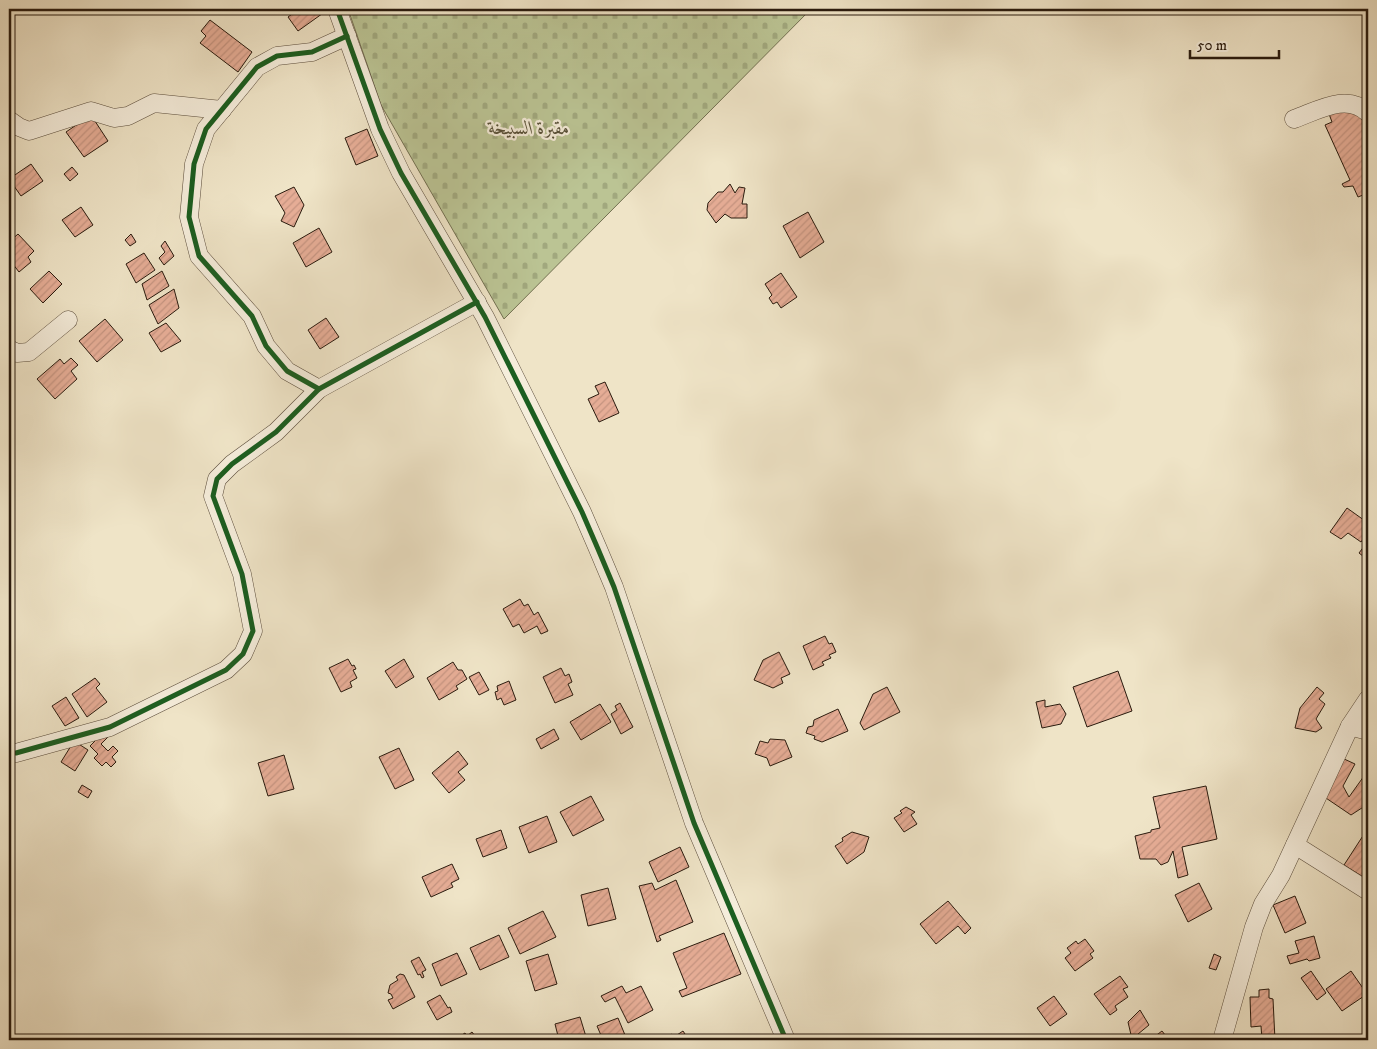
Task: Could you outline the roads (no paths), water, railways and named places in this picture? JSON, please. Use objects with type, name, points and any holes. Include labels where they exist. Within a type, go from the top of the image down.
[{"type":"street","points":[[337,9],[380,129],[401,173],[426,219],[477,302],[582,512],[614,587],[694,823],[786,1040]]},
{"type":"street","points":[[320,389],[288,371],[266,346],[252,316],[199,256],[189,217],[194,164],[206,129],[257,67],[277,56],[312,52],[347,36]]},
{"type":"street","points":[[1294,120],[1340,103],[1358,105],[1368,113]]},
{"type":"street","points":[[9,120],[19,128],[29,131],[91,111],[114,118],[128,116],[154,104],[222,110]]},
{"type":"street","points":[[16,753],[110,727],[226,670],[243,654],[253,631],[242,574],[213,496],[217,479],[232,464],[276,432],[320,389],[477,302]]},
{"type":"street","points":[[9,349],[17,353],[29,352],[68,320]]},
{"type":"street","points":[[1222,1040],[1254,926],[1263,904],[1281,875],[1350,726],[1368,699]]},
{"type":"street","points":[[1350,726],[1368,731]]},
{"type":"street","points":[[1295,845],[1368,891]]},
{"type":"park label","name":"مقبرة السبيخة","points":[[529,127]]}]
